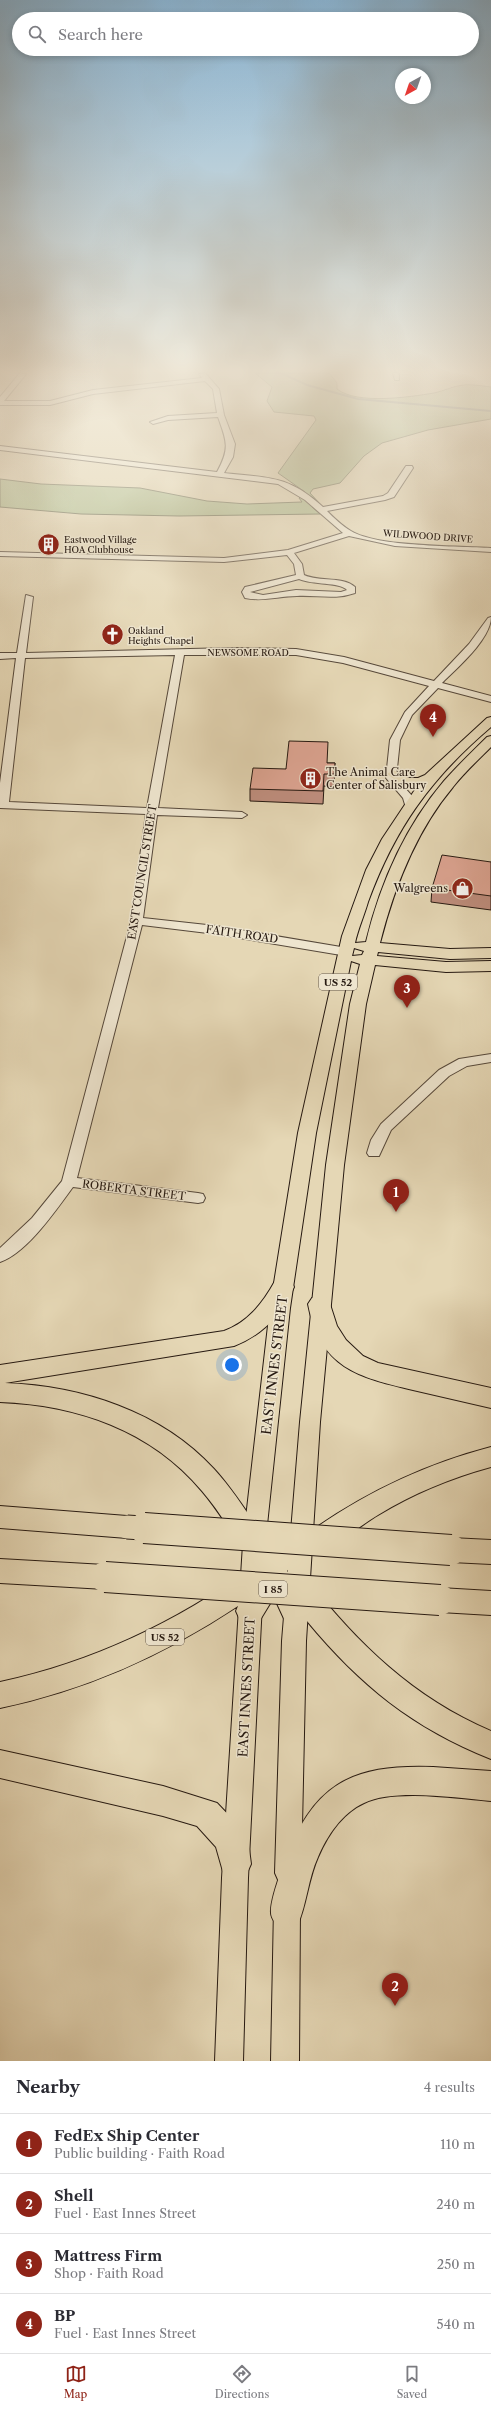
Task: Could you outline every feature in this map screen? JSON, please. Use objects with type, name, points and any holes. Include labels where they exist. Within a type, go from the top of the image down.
[{"type":"highway","name":"US 52","points":[[0,1374],[226,1340],[241,1334],[256,1323],[278,1299],[283,1286]]},
{"type":"highway","points":[[320,1304],[322,1320],[332,1339],[347,1355],[360,1365],[376,1372],[491,1398]]},
{"type":"highway","points":[[0,1392],[36,1394],[80,1403],[121,1418],[148,1432],[177,1451],[203,1475],[262,1537],[284,1572],[350,1651],[384,1684],[428,1715],[491,1745]]},
{"type":"highway","points":[[250,1611],[259,1594],[358,1513],[399,1489],[439,1471],[491,1457]]},
{"type":"highway","points":[[0,1517],[491,1552]]},
{"type":"highway","name":"I 85","points":[[0,1571],[491,1603]]},
{"type":"highway","name":"US 52","points":[[0,1695],[61,1681],[114,1662],[284,1572]]},
{"type":"highway","points":[[0,1764],[197,1810],[214,1820],[227,1836],[233,1848],[235,1864]]},
{"type":"highway","points":[[287,1913],[296,1874],[313,1832],[329,1811],[354,1792],[372,1785],[391,1783],[491,1786]]},
{"type":"main road","name":"EAST INNES STREET","points":[[255,1531],[283,1286],[307,1133],[335,995],[347,952],[351,928],[368,881],[389,838],[410,806],[435,773],[458,749],[491,721]]},
{"type":"main road","name":"US 52","points":[[284,1572],[320,1304],[344,1091],[369,954],[386,895],[416,830],[448,784],[491,740]]},
{"type":"main road","points":[[392,774],[401,779],[414,782],[427,779],[435,773]]},
{"type":"main road","name":"FAITH ROAD","points":[[347,952],[356,959],[369,954],[491,953]]},
{"type":"main road","name":"FAITH ROAD","points":[[369,954],[446,968],[491,966]]},
{"type":"main road","points":[[284,1572],[287,1913],[285,2061]]},
{"type":"main road","name":"EAST INNES STREET","points":[[228,2061],[235,1864],[250,1611]]},
{"type":"street","name":"WILDWOOD DRIVE","points":[[179,469],[280,482],[296,489],[349,534],[382,543],[491,550]]},
{"type":"street","points":[[220,474],[223,469]]},
{"type":"street","points":[[321,510],[385,498],[391,495],[408,469]]},
{"type":"street","points":[[0,554],[224,560],[289,552],[349,534]]},
{"type":"street","points":[[289,552],[298,564],[300,576]]},
{"type":"street","points":[[300,576],[318,583],[347,585],[352,591],[342,595],[296,593],[263,598],[248,596],[246,592],[248,589],[300,576]]},
{"type":"street","points":[[29,597],[20,655],[2,805],[242,815]]},
{"type":"street","points":[[410,806],[408,797],[392,781],[393,751],[398,732],[408,714],[434,684],[472,646],[491,620]]},
{"type":"street","name":"NEWSOME ROAD","points":[[0,656],[263,651],[310,653],[491,699]]},
{"type":"street","name":"EAST COUNCIL STREET","points":[[69,1182],[137,921],[151,812],[180,652]]},
{"type":"street","name":"FAITH ROAD","points":[[137,921],[216,930],[347,952]]},
{"type":"street","points":[[374,1153],[378,1140],[386,1127],[447,1070],[470,1061],[491,1058]]},
{"type":"street","points":[[0,1256],[13,1247],[45,1214],[69,1182]]},
{"type":"street","name":"ROBERTA STREET","points":[[69,1182],[198,1198]]},
{"type":"green space","points":[[281,469],[352,469],[340,483],[313,489],[310,493],[321,505],[312,507],[320,514],[179,516],[81,514],[0,507],[0,479],[41,484],[140,488],[207,501],[247,504],[302,502],[299,498],[305,492],[278,473]]},
{"type":"building","points":[[289,741],[328,742],[327,763],[335,763],[334,774],[324,774],[323,791],[250,789],[253,768],[286,769]]},
{"type":"building","points":[[442,855],[491,862],[491,896],[432,888]]},
{"type":"place","name":"Eastwood Village HOA Clubhouse","points":[[49,544]]},
{"type":"place","name":"Oakland Heights Chapel","points":[[113,635]]},
{"type":"place","name":"BP","points":[[433,737]]},
{"type":"place","name":"The Animal Care Center of Salisbury","points":[[310,778]]},
{"type":"place","name":"Walgreens","points":[[463,888]]},
{"type":"place","name":"Mattress Firm","points":[[407,1008]]},
{"type":"place","name":"FedEx Ship Center","points":[[396,1212]]},
{"type":"place","name":"Shell","points":[[395,2006]]}]
